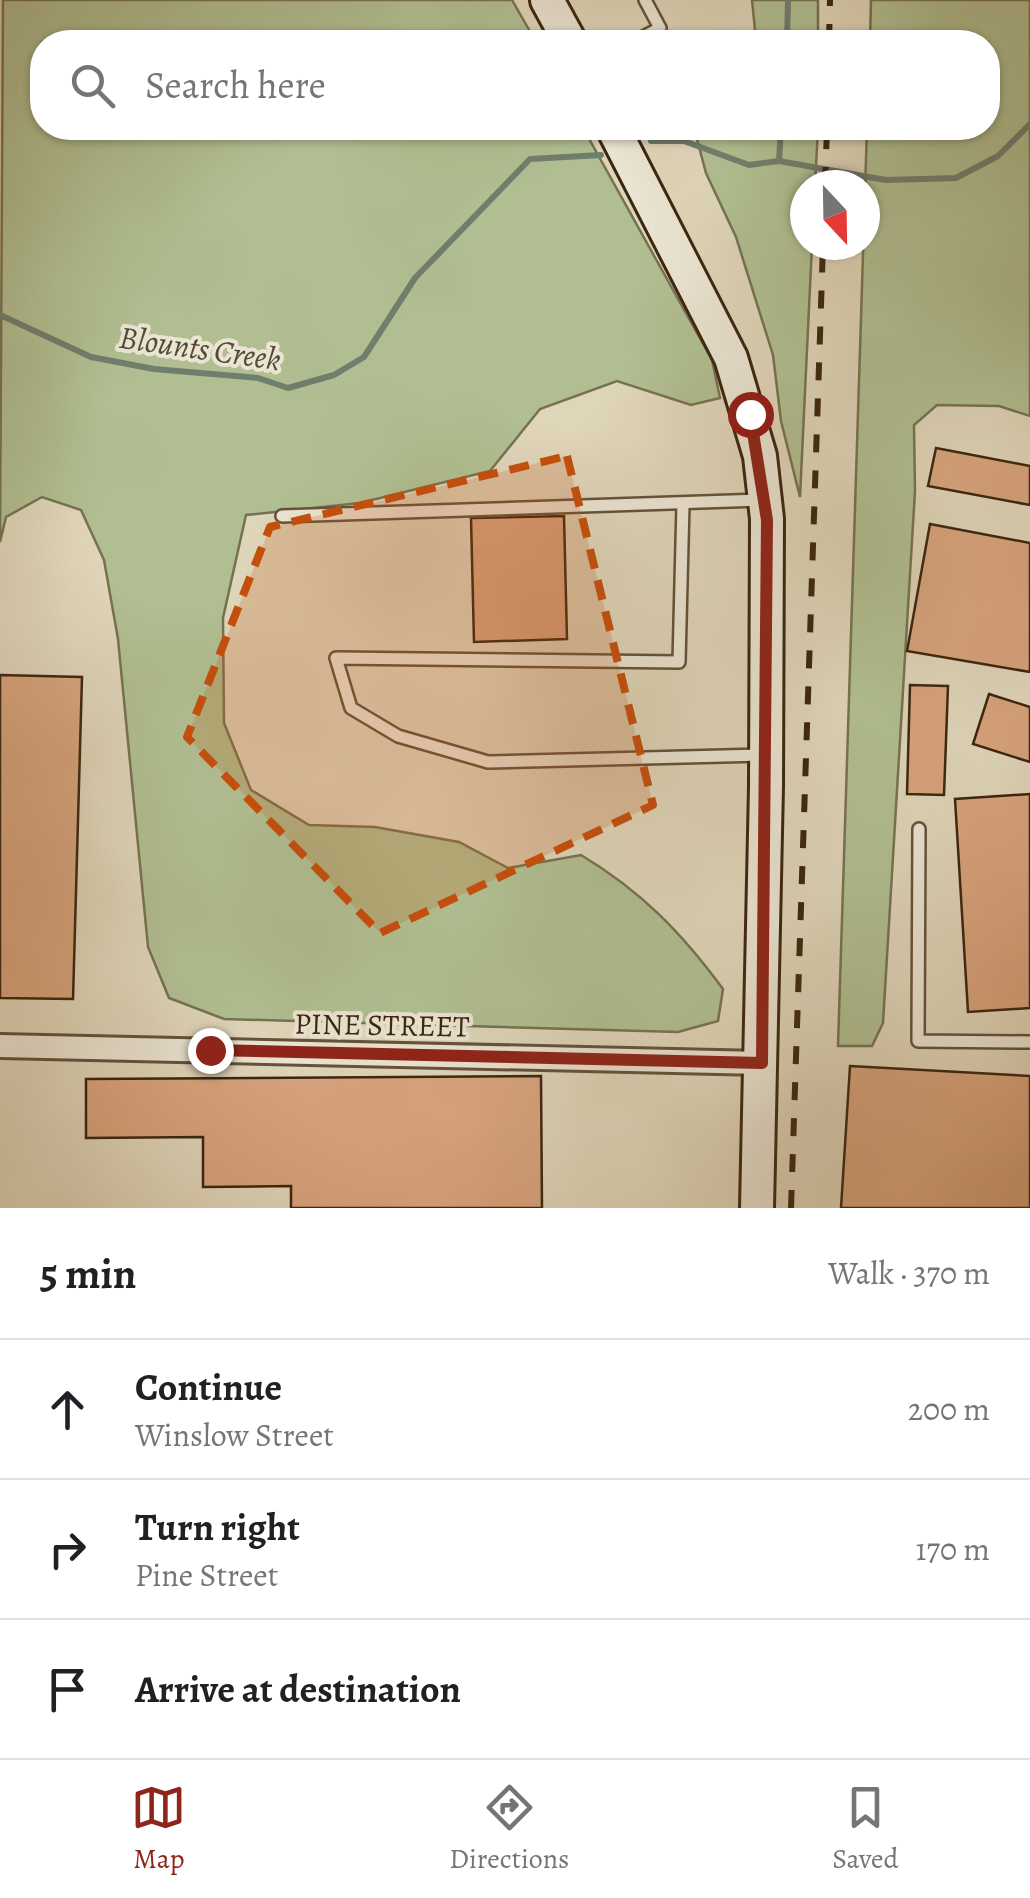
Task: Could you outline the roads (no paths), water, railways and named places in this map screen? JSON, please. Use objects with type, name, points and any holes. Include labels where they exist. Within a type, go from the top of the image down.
[{"type":"street","points":[[548,0],[564,30]]},
{"type":"street","points":[[620,140],[731,358],[756,434],[765,500],[766,755],[757,1208]]},
{"type":"street","name":"PINE STREET","points":[[0,1046],[762,1063]]},
{"type":"lane","points":[[645,0],[660,28],[656,30]]},
{"type":"lane","points":[[282,516],[765,500]]},
{"type":"lane","points":[[683,504],[678,662],[336,658],[336,668],[351,708],[398,736],[488,762],[766,755]]},
{"type":"lane","points":[[919,830],[918,1041],[1030,1042]]},
{"type":"waterway","points":[[787,30],[788,0]]},
{"type":"waterway","name":"Blounts Creek","points":[[651,141],[684,141],[749,165],[779,161],[886,180],[956,178],[998,156],[1030,124]]},
{"type":"waterway","points":[[779,161],[780,140]]},
{"type":"waterway","name":"Blounts Creek","points":[[0,315],[91,357],[154,369],[258,378],[288,388],[334,375],[364,357],[415,278],[530,159],[601,155]]},
{"type":"railway","points":[[829,30],[830,0]]},
{"type":"railway","points":[[826,170],[827,140]]},
{"type":"railway","points":[[791,1208],[823,260]]}]
